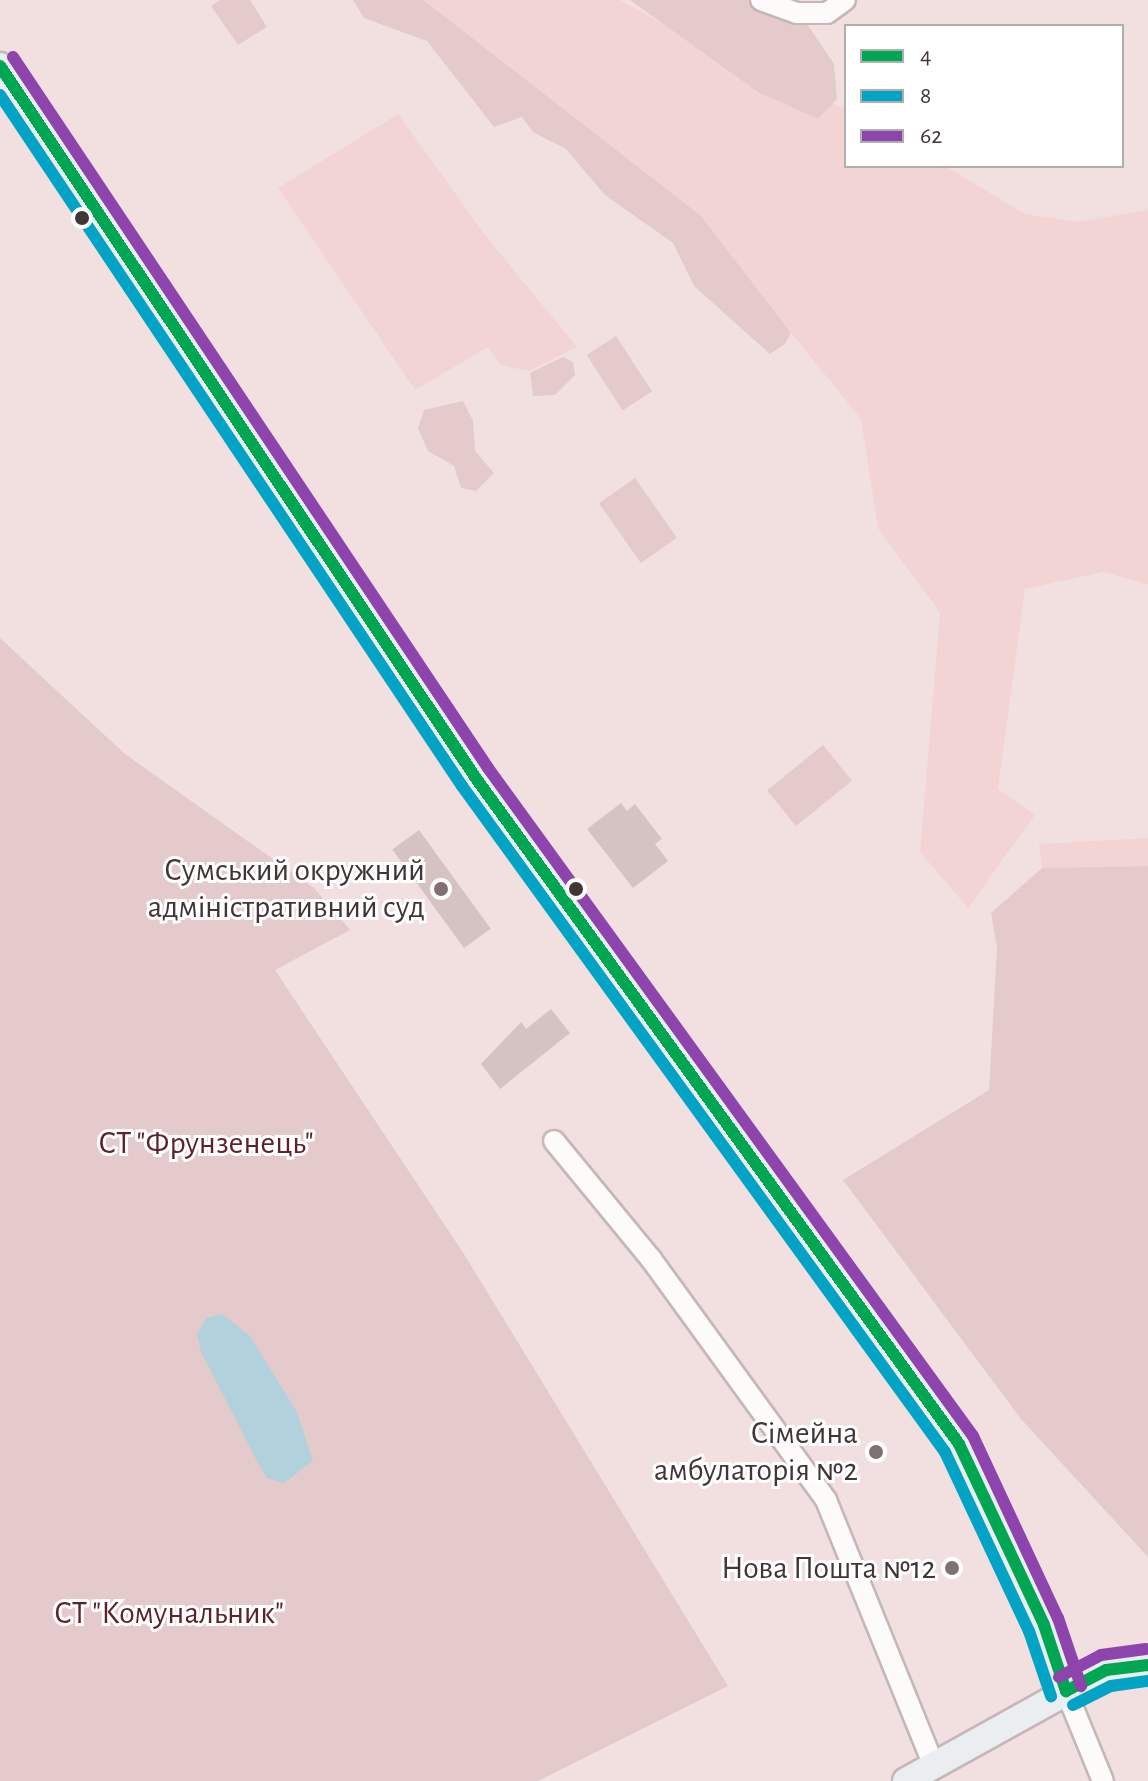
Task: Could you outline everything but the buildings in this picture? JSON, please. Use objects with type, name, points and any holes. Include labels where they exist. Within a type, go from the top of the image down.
[{"type":"main road","points":[[0,66],[475,777],[959,1444],[1044,1625],[1066,1691]]},
{"type":"main road","points":[[906,1781],[1106,1670],[1148,1665]]},
{"type":"street","points":[[761,0],[811,13],[827,13],[845,0]]},
{"type":"street","points":[[554,1141],[651,1259],[826,1500],[934,1766]]},
{"type":"street","points":[[1066,1691],[1103,1781]]},
{"type":"shaded area","points":[[423,0],[620,0],[730,61],[844,108],[844,168],[948,168],[1025,214],[1078,222],[1148,210],[1148,584],[1103,572],[1025,589],[998,789],[1035,815],[968,908],[920,852],[940,613],[878,528],[861,419],[772,309],[547,102]]},
{"type":"shaded area","points":[[398,114],[485,235],[577,347],[529,371],[500,365],[488,347],[415,390],[278,188]]},
{"type":"shaded area","points":[[1148,838],[1148,866],[1042,868],[1039,844]]},
{"type":"green space","points":[[220,0],[250,0],[267,27],[238,45],[211,6]]},
{"type":"green space","points":[[353,0],[423,0],[701,216],[791,333],[785,344],[770,354],[694,286],[673,243],[605,195],[566,149],[533,132],[522,117],[494,127],[427,41],[364,18]]},
{"type":"green space","points":[[630,0],[791,0],[834,64],[837,99],[818,119],[758,92]]},
{"type":"green space","points":[[616,336],[652,391],[623,410],[587,355]]},
{"type":"green space","points":[[563,357],[573,362],[575,375],[555,395],[533,396],[530,373]]},
{"type":"green space","points":[[463,401],[473,421],[475,451],[494,473],[476,491],[461,488],[454,466],[428,451],[418,428],[424,410]]},
{"type":"green space","points":[[635,478],[677,538],[641,563],[599,503]]},
{"type":"green space","points":[[0,638],[125,754],[314,888],[350,930],[275,970],[464,1254],[728,1686],[538,1781],[0,1781]]},
{"type":"green space","points":[[823,745],[852,781],[796,826],[767,790]]},
{"type":"green space","points":[[1148,866],[1148,1557],[1021,1419],[843,1180],[989,1090],[997,948],[991,913],[1042,868]]},
{"type":"water","points":[[222,1314],[250,1336],[297,1412],[313,1461],[284,1483],[267,1478],[201,1352],[197,1334],[207,1318]]},
{"type":"transit line","name":"62","points":[[13,57],[488,768],[973,1436],[1058,1618],[1081,1686]]},
{"type":"transit line","name":"4","points":[[0,66],[475,777],[959,1444],[1044,1625],[1066,1691]]},
{"type":"transit line","name":"8","points":[[0,95],[462,786],[945,1452],[1029,1631],[1051,1696]]},
{"type":"transit line","name":"62","points":[[1059,1677],[1101,1655],[1146,1649]]},
{"type":"transit line","name":"4","points":[[1066,1691],[1106,1670],[1148,1665]]},
{"type":"transit line","name":"8","points":[[1073,1705],[1111,1686],[1148,1681]]},
{"type":"place","name":"Сумський окружний адміністративний суд","points":[[441,889]]},
{"type":"place","name":"Сімейна амбулаторія №2","points":[[876,1452]]},
{"type":"place","name":"Нова Пошта №12","points":[[952,1568]]},
{"type":"park label","name":"СТ \"Фрунзенець\"","points":[[206,1143]]},
{"type":"park label","name":"СТ \"Комунальник\"","points":[[169,1613]]}]
